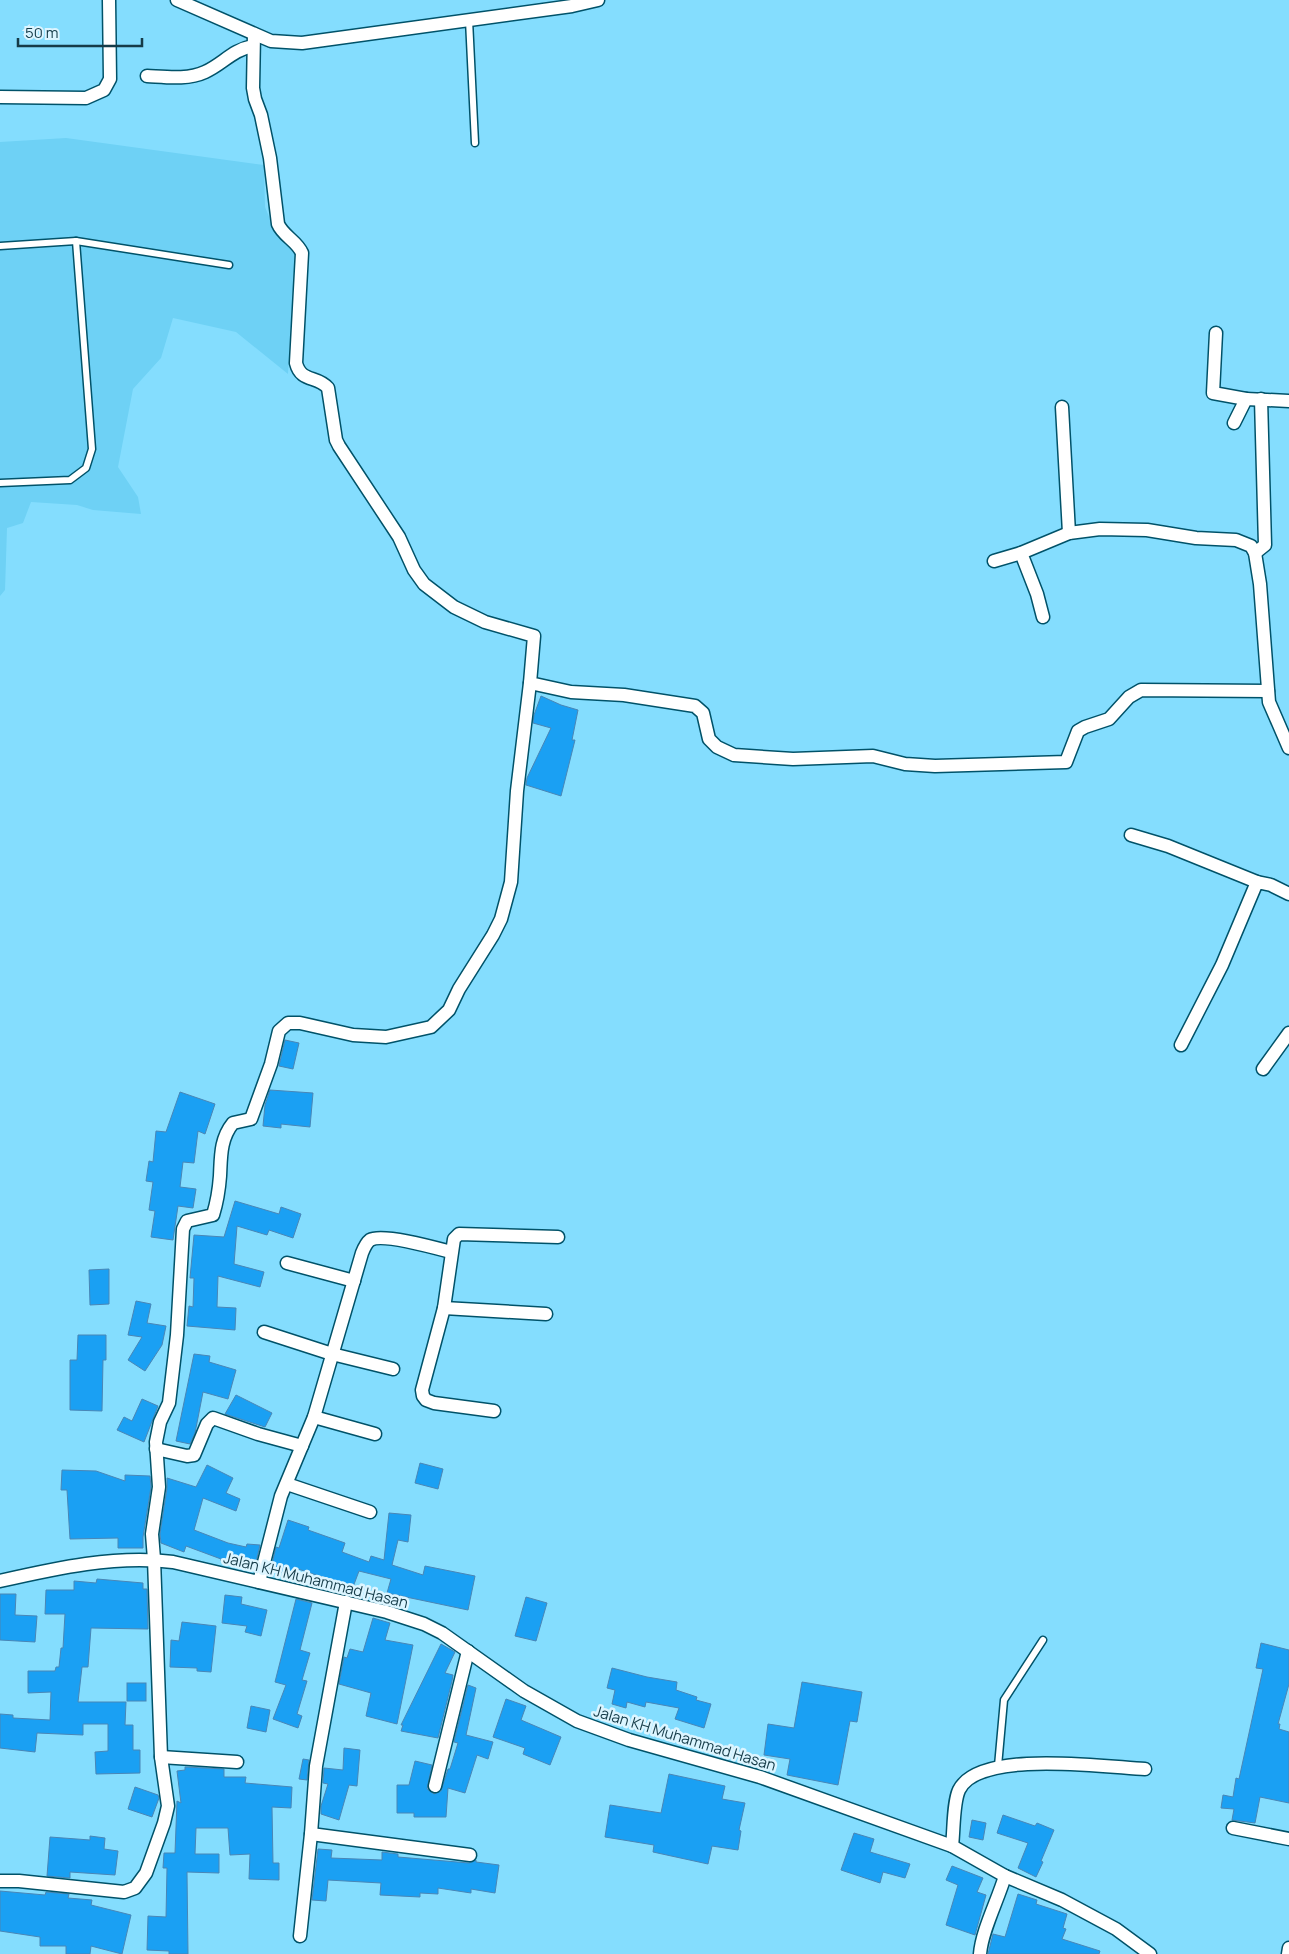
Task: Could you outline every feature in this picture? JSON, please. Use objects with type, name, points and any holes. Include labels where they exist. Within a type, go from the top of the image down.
[{"type":"street","points":[[0,97],[86,98],[104,90],[110,79],[109,0]]},
{"type":"street","points":[[176,0],[253,40],[302,43],[572,6],[598,0]]},
{"type":"street","points":[[147,76],[187,76],[207,72],[253,40]]},
{"type":"street","points":[[0,1881],[19,1881],[124,1892],[135,1888],[146,1873],[164,1823],[168,1806],[161,1757],[152,1534],[160,1487],[156,1450],[160,1422],[169,1403],[177,1335],[183,1229],[187,1221],[213,1215],[218,1199],[224,1139],[233,1123],[251,1118],[271,1064],[279,1031],[288,1023],[293,1023],[353,1035],[386,1037],[431,1027],[449,1010],[459,989],[493,936],[501,919],[511,882],[517,791],[534,636],[485,622],[454,607],[424,584],[414,570],[399,537],[339,446],[328,388],[320,382],[302,375],[298,370],[296,363],[302,254],[299,247],[284,233],[278,224],[270,158],[262,115],[255,99],[253,88],[253,40]]},
{"type":"street","points":[[1216,333],[1213,393],[1246,399],[1289,401]]},
{"type":"street","points":[[1234,423],[1246,399]]},
{"type":"street","points":[[1255,553],[1265,545],[1262,400]]},
{"type":"street","points":[[1062,407],[1069,533]]},
{"type":"street","points":[[994,561],[1021,553],[1069,533],[1100,529],[1147,530],[1196,538],[1236,540],[1251,546],[1255,553],[1266,636],[1268,691],[1272,711],[1289,748]]},
{"type":"street","points":[[1021,553],[1037,594],[1042,616]]},
{"type":"street","points":[[530,683],[571,692],[624,695],[695,706],[703,713],[709,739],[717,747],[734,755],[793,759],[873,756],[905,764],[935,766],[1066,762],[1078,731],[1109,719],[1129,697],[1141,690],[1268,691]]},
{"type":"street","points":[[1131,835],[1168,846],[1257,882],[1271,885],[1289,894]]},
{"type":"street","points":[[1181,1045],[1222,965],[1257,882]]},
{"type":"street","points":[[1263,1069],[1289,1033]]},
{"type":"street","points":[[494,1411],[434,1403],[426,1400],[423,1396],[424,1380],[444,1308],[454,1240],[459,1234],[558,1237]]},
{"type":"street","points":[[259,1582],[269,1537],[286,1484],[314,1417],[362,1252],[367,1242],[372,1239],[384,1238],[451,1252]]},
{"type":"street","points":[[287,1263],[354,1281]]},
{"type":"street","points":[[444,1308],[546,1314]]},
{"type":"street","points":[[264,1332],[332,1354],[393,1369]]},
{"type":"street","points":[[314,1417],[375,1434]]},
{"type":"street","points":[[156,1450],[194,1456],[207,1424],[214,1418],[258,1434],[302,1446]]},
{"type":"street","points":[[286,1484],[370,1512]]},
{"type":"street","name":"Jalan KH Muhammad Hasan","points":[[0,1580],[81,1565],[128,1559],[154,1560],[173,1562],[346,1602],[387,1612],[424,1624],[442,1633],[524,1691],[577,1721],[629,1740],[760,1777],[952,1846],[1005,1876],[1062,1900],[1116,1929],[1150,1954]]},
{"type":"street","points":[[300,1936],[316,1766],[346,1602]]},
{"type":"street","points":[[435,1786],[468,1651]]},
{"type":"street","points":[[161,1757],[237,1762]]},
{"type":"street","points":[[952,1846],[959,1790],[970,1777],[998,1766],[1030,1763],[1145,1769]]},
{"type":"street","points":[[1233,1828],[1289,1839]]},
{"type":"street","points":[[311,1834],[470,1855]]},
{"type":"street","points":[[980,1954],[987,1925],[1005,1876]]},
{"type":"street","points":[[1288,1954],[1289,1948]]},
{"type":"lane","points":[[469,20],[475,143]]},
{"type":"lane","points":[[0,483],[70,480],[86,468],[92,449],[76,241]]},
{"type":"lane","points":[[0,246],[76,241],[229,265]]},
{"type":"lane","points":[[998,1766],[1004,1700],[1043,1640]]},
{"type":"shaded area","points":[[66,138],[264,165],[265,207],[276,234],[295,253],[288,374],[236,332],[173,318],[161,358],[133,389],[118,467],[138,497],[141,514],[93,510],[77,505],[31,502],[23,523],[7,528],[5,590],[0,596],[0,142]]},
{"type":"building","points":[[541,696],[578,710],[572,740],[575,740],[561,796],[526,785],[527,778],[551,728],[533,723]]},
{"type":"building","points":[[285,1040],[299,1043],[293,1069],[279,1066]]},
{"type":"building","points":[[270,1090],[313,1093],[310,1127],[281,1124],[281,1128],[263,1126],[265,1105]]},
{"type":"building","points":[[180,1092],[215,1104],[205,1134],[198,1131],[194,1163],[183,1162],[180,1187],[196,1189],[193,1208],[178,1206],[173,1240],[151,1237],[155,1211],[149,1210],[153,1182],[146,1181],[149,1161],[153,1162],[156,1131],[166,1132]]},
{"type":"building","points":[[235,1201],[279,1214],[281,1207],[301,1214],[293,1238],[269,1230],[267,1235],[237,1226],[234,1264],[264,1272],[260,1287],[218,1276],[217,1307],[236,1308],[235,1330],[187,1326],[189,1306],[193,1307],[194,1278],[190,1278],[194,1235],[224,1237]]},
{"type":"building","points":[[109,1269],[109,1304],[90,1305],[89,1270]]},
{"type":"building","points":[[136,1301],[151,1304],[147,1323],[166,1326],[162,1345],[145,1371],[128,1360],[142,1337],[128,1335]]},
{"type":"building","points":[[78,1335],[106,1335],[106,1360],[103,1360],[102,1411],[70,1410],[70,1360],[77,1360]]},
{"type":"building","points":[[194,1354],[210,1356],[209,1362],[236,1370],[228,1399],[203,1392],[195,1433],[190,1444],[176,1441]]},
{"type":"building","points":[[236,1395],[272,1413],[265,1427],[225,1414]]},
{"type":"building","points":[[142,1399],[158,1406],[144,1442],[117,1430],[124,1417],[132,1421]]},
{"type":"building","points":[[420,1463],[443,1469],[438,1489],[415,1483]]},
{"type":"building","points":[[207,1465],[233,1478],[226,1493],[240,1499],[236,1511],[203,1498],[194,1530],[228,1543],[246,1547],[247,1544],[260,1545],[256,1562],[238,1559],[237,1565],[221,1561],[221,1559],[186,1546],[184,1552],[161,1543],[160,1534],[167,1478],[196,1487]]},
{"type":"building","points":[[62,1470],[96,1471],[125,1481],[125,1475],[150,1476],[151,1487],[143,1548],[118,1548],[118,1538],[70,1539],[67,1490],[61,1490]]},
{"type":"building","points":[[389,1513],[411,1515],[408,1542],[398,1540],[392,1565],[423,1575],[425,1566],[475,1576],[468,1610],[387,1593],[391,1579],[359,1571],[353,1587],[295,1568],[292,1576],[275,1570],[276,1565],[272,1564],[276,1547],[279,1548],[288,1520],[309,1527],[308,1530],[345,1543],[342,1552],[369,1562],[371,1556],[384,1560]]},
{"type":"building","points":[[97,1579],[143,1583],[143,1589],[147,1589],[148,1629],[91,1628],[88,1667],[82,1667],[78,1702],[126,1702],[125,1725],[133,1725],[133,1750],[140,1750],[140,1773],[96,1774],[95,1752],[108,1751],[108,1724],[83,1724],[83,1735],[37,1733],[35,1752],[0,1748],[0,1714],[13,1715],[13,1718],[50,1720],[51,1692],[28,1693],[28,1671],[55,1671],[56,1667],[59,1667],[61,1648],[63,1648],[65,1614],[45,1614],[46,1590],[74,1590],[74,1581],[96,1583]]},
{"type":"building","points":[[0,1594],[16,1594],[15,1615],[37,1616],[35,1642],[0,1640]]},
{"type":"building","points":[[225,1595],[242,1597],[241,1604],[267,1610],[261,1636],[245,1632],[247,1626],[222,1623]]},
{"type":"building","points":[[526,1597],[547,1603],[536,1641],[515,1636]]},
{"type":"building","points":[[296,1599],[312,1603],[300,1650],[310,1653],[302,1680],[307,1681],[297,1714],[302,1716],[298,1728],[273,1719],[286,1685],[275,1682]]},
{"type":"building","points":[[373,1618],[390,1623],[385,1640],[413,1645],[397,1724],[366,1716],[371,1693],[339,1684],[344,1657],[347,1658],[350,1649],[363,1652]]},
{"type":"building","points":[[182,1622],[216,1626],[211,1672],[197,1671],[197,1668],[170,1667],[171,1640],[179,1641]]},
{"type":"building","points":[[1261,1643],[1289,1650],[1289,1684],[1278,1724],[1280,1724],[1279,1729],[1289,1732],[1289,1803],[1260,1797],[1255,1823],[1232,1820],[1234,1809],[1221,1808],[1223,1795],[1233,1797],[1236,1778],[1239,1779],[1263,1669],[1256,1668]]},
{"type":"building","points":[[441,1644],[455,1652],[445,1673],[453,1675],[438,1738],[401,1731],[403,1725],[401,1725]]},
{"type":"building","points":[[612,1668],[677,1682],[676,1690],[697,1697],[696,1700],[711,1704],[704,1728],[675,1719],[679,1708],[646,1702],[645,1707],[627,1702],[626,1708],[612,1704],[615,1690],[607,1688]]},
{"type":"building","points":[[802,1682],[862,1692],[857,1722],[850,1721],[838,1785],[787,1775],[790,1759],[764,1755],[768,1724],[794,1728]]},
{"type":"building","points":[[127,1683],[146,1683],[146,1701],[127,1701]]},
{"type":"building","points":[[468,1685],[476,1688],[466,1735],[493,1742],[488,1759],[477,1755],[465,1793],[448,1788],[446,1817],[414,1817],[414,1813],[397,1813],[397,1785],[409,1785],[415,1761],[432,1765],[427,1789],[434,1794],[441,1791],[458,1743],[454,1742]]},
{"type":"building","points":[[506,1699],[526,1706],[521,1720],[561,1737],[550,1765],[523,1754],[525,1748],[493,1737]]},
{"type":"building","points":[[251,1706],[270,1710],[266,1732],[247,1728]]},
{"type":"building","points":[[344,1748],[360,1750],[357,1786],[349,1785],[339,1820],[321,1814],[321,1806],[328,1784],[323,1783],[324,1768],[343,1770]]},
{"type":"building","points":[[303,1759],[309,1760],[307,1780],[299,1779]]},
{"type":"building","points":[[185,1767],[224,1769],[224,1777],[246,1777],[245,1783],[292,1787],[291,1808],[272,1807],[273,1863],[279,1863],[279,1880],[249,1879],[250,1854],[230,1855],[228,1828],[196,1828],[195,1854],[219,1854],[219,1873],[187,1872],[188,1954],[169,1954],[169,1951],[147,1950],[148,1916],[166,1917],[167,1868],[163,1868],[164,1853],[175,1853],[177,1801],[181,1803],[177,1771],[185,1770]]},
{"type":"building","points":[[669,1774],[725,1786],[722,1799],[745,1803],[739,1830],[741,1831],[738,1850],[712,1846],[708,1864],[653,1852],[654,1845],[605,1837],[610,1805],[661,1813]]},
{"type":"building","points":[[135,1787],[158,1795],[159,1798],[152,1817],[128,1809]]},
{"type":"building","points":[[1003,1815],[1035,1826],[1037,1823],[1054,1830],[1036,1877],[1018,1868],[1028,1843],[997,1833]]},
{"type":"building","points":[[972,1820],[986,1823],[983,1840],[969,1837]]},
{"type":"building","points":[[854,1833],[874,1839],[870,1852],[910,1864],[905,1878],[883,1872],[880,1883],[841,1870]]},
{"type":"building","points":[[90,1836],[105,1838],[104,1849],[118,1851],[115,1875],[70,1872],[70,1878],[47,1876],[50,1837],[90,1840]]},
{"type":"building","points":[[318,1849],[332,1850],[331,1858],[382,1860],[382,1852],[398,1854],[398,1857],[469,1863],[476,1860],[476,1862],[499,1865],[495,1893],[471,1889],[471,1893],[438,1888],[438,1894],[420,1893],[420,1897],[380,1895],[381,1883],[328,1880],[326,1901],[312,1900]]},
{"type":"building","points":[[952,1866],[983,1878],[977,1892],[986,1895],[975,1935],[946,1925],[958,1885],[946,1880]]},
{"type":"building","points":[[0,1891],[45,1895],[46,1892],[69,1894],[68,1898],[92,1900],[91,1905],[131,1915],[122,1954],[91,1946],[90,1954],[66,1954],[66,1946],[40,1946],[40,1937],[0,1931]]},
{"type":"building","points":[[1018,1894],[1037,1900],[1036,1904],[1067,1914],[1063,1928],[1066,1929],[1062,1939],[1100,1951],[1099,1954],[988,1954],[993,1934],[1005,1937]]}]
